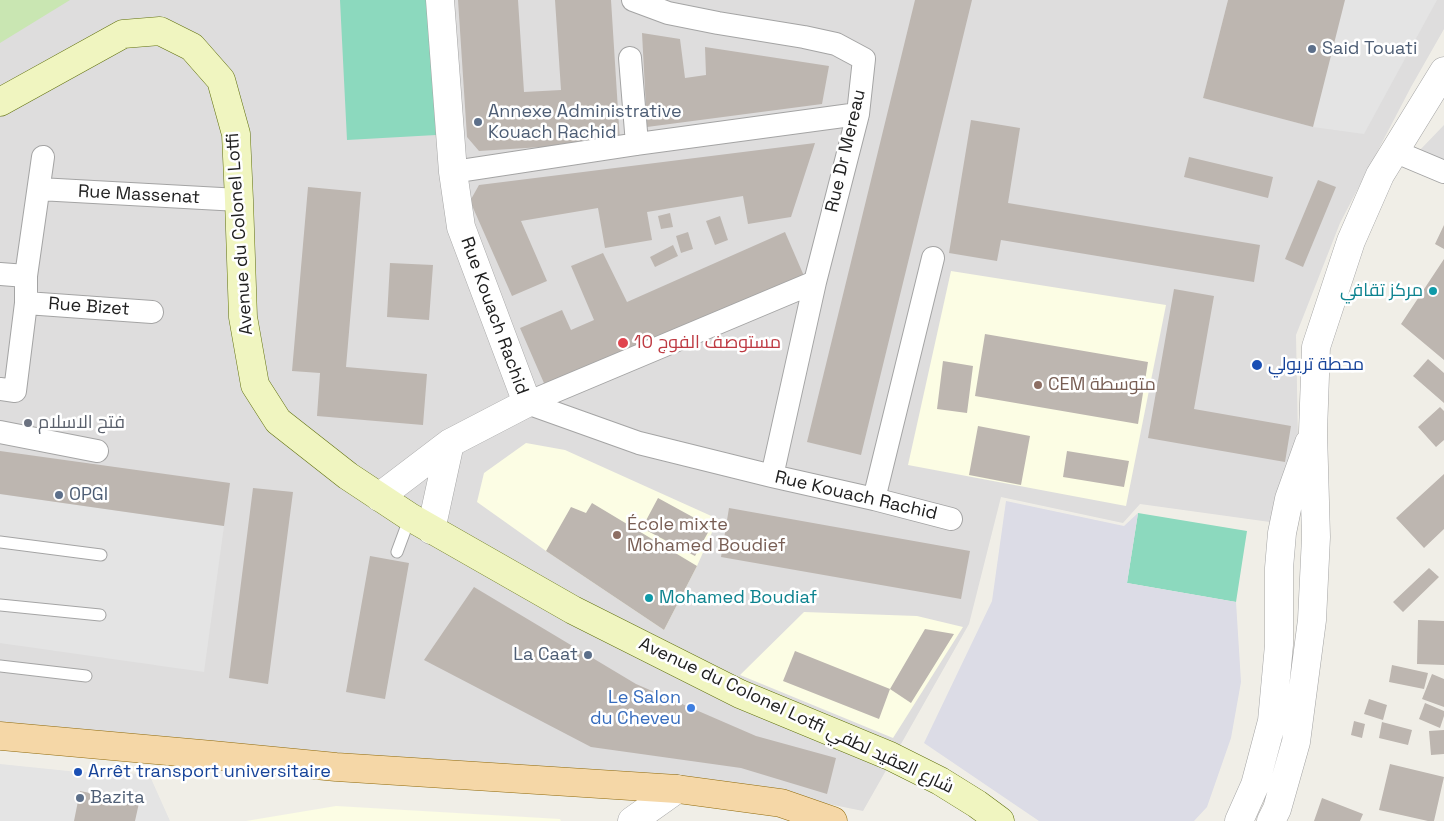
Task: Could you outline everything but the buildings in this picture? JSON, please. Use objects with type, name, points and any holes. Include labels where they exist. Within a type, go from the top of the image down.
[{"type":"main road","name":"Avenue du Colonel Lotfi","points":[[0,102],[123,34],[160,31],[192,47],[221,80],[236,134],[242,317],[255,385],[278,421],[348,476],[420,523]]},
{"type":"main road","name":"Avenue du Colonel Lotfi شارع العقيد لطفي","points":[[420,523],[573,610],[740,694],[890,756],[940,780],[1000,821]]},
{"type":"main road","points":[[0,736],[336,767],[678,789],[781,803],[833,821]]},
{"type":"street","name":"Rue Kouach Rachid","points":[[440,0],[453,172],[461,227],[527,403],[639,443],[951,519]]},
{"type":"street","name":"Rue Dr Mereau","points":[[633,0],[668,13],[836,44],[864,59],[858,114],[815,282],[772,476]]},
{"type":"street","points":[[630,58],[637,144]]},
{"type":"street","points":[[1271,821],[1277,809],[1296,742],[1312,620],[1316,537],[1313,432],[1316,347],[1351,241],[1380,175],[1444,71]]},
{"type":"street","points":[[453,172],[637,144],[858,114]]},
{"type":"street","points":[[1394,151],[1444,172]]},
{"type":"street","points":[[8,390],[26,303],[26,276],[43,157]]},
{"type":"street","name":"Rue Massenat","points":[[39,189],[239,200]]},
{"type":"street","points":[[874,499],[933,258]]},
{"type":"street","points":[[0,274],[26,276]]},
{"type":"street","points":[[378,497],[450,443],[527,403],[815,282]]},
{"type":"street","name":"Rue Bizet","points":[[26,303],[152,312]]},
{"type":"street","points":[[0,432],[97,451]]},
{"type":"street","points":[[1239,821],[1255,785],[1272,721],[1279,645],[1279,568],[1282,533],[1289,499],[1313,432]]},
{"type":"street","points":[[420,523],[450,443]]},
{"type":"street","points":[[632,821],[678,789]]},
{"type":"lane","points":[[397,552],[420,523]]},
{"type":"lane","points":[[0,542],[101,555]]},
{"type":"lane","points":[[0,605],[100,615]]},
{"type":"lane","points":[[0,666],[86,676]]},
{"type":"shaded area","points":[[0,0],[1444,0],[1444,29],[1411,87],[1340,223],[1296,335],[1298,440],[1270,522],[1140,504],[1123,523],[1001,497],[969,624],[863,811],[715,781],[277,754],[0,726]]},
{"type":"shaded area","name":"Said Touati","points":[[1228,0],[1437,0],[1364,134],[1313,127],[1203,98]]},
{"type":"shaded area","points":[[1444,125],[1444,172],[1419,151]]},
{"type":"shaded area","name":"CEM متوسطة","points":[[951,271],[1166,305],[1126,506],[908,465]]},
{"type":"shaded area","name":"École mixte Mohamed Boudief","points":[[526,443],[565,450],[718,519],[697,566],[664,630],[477,502],[484,473]]},
{"type":"shaded area","points":[[0,494],[224,526],[204,672],[0,643]]},
{"type":"shaded area","points":[[1006,501],[1124,526],[1138,513],[1127,583],[1236,602],[1241,682],[1231,738],[1207,807],[1194,821],[1039,821],[924,743],[992,601]]},
{"type":"shaded area","points":[[804,612],[917,616],[963,627],[893,738],[740,675]]},
{"type":"shaded area","name":"Bazita","points":[[0,764],[78,772],[149,774],[170,821],[0,821]]},
{"type":"shaded area","points":[[336,806],[560,819],[561,821],[246,821]]},
{"type":"green space","points":[[0,0],[70,0],[0,43]]},
{"type":"green space","points":[[340,0],[428,0],[436,135],[347,140]]},
{"type":"green space","points":[[1138,513],[1247,531],[1236,602],[1127,583]]},
{"type":"place","name":"Said Touati","points":[[1312,49]]},
{"type":"place","name":"Annexe Administrative Kouach Rachid","points":[[478,122]]},
{"type":"place","name":"مركز تقافي","points":[[1433,291]]},
{"type":"place","name":"مستوصف الفوج 10","points":[[623,343]]},
{"type":"place","name":"محطة تريولي","points":[[1257,365]]},
{"type":"place","name":"CEM متوسطة","points":[[1038,385]]},
{"type":"place","name":"فتح الاسلام","points":[[28,423]]},
{"type":"place","name":"OPGI","points":[[59,495]]},
{"type":"place","name":"École mixte Mohamed Boudief","points":[[617,535]]},
{"type":"place","name":"Mohamed Boudiaf","points":[[649,598]]},
{"type":"place","name":"La Caat","points":[[588,655]]},
{"type":"place","name":"Le Salon du Cheveu","points":[[691,708]]},
{"type":"place","name":"Arrêt transport universitaire","points":[[78,772]]},
{"type":"place","name":"Bazita","points":[[80,798]]}]
